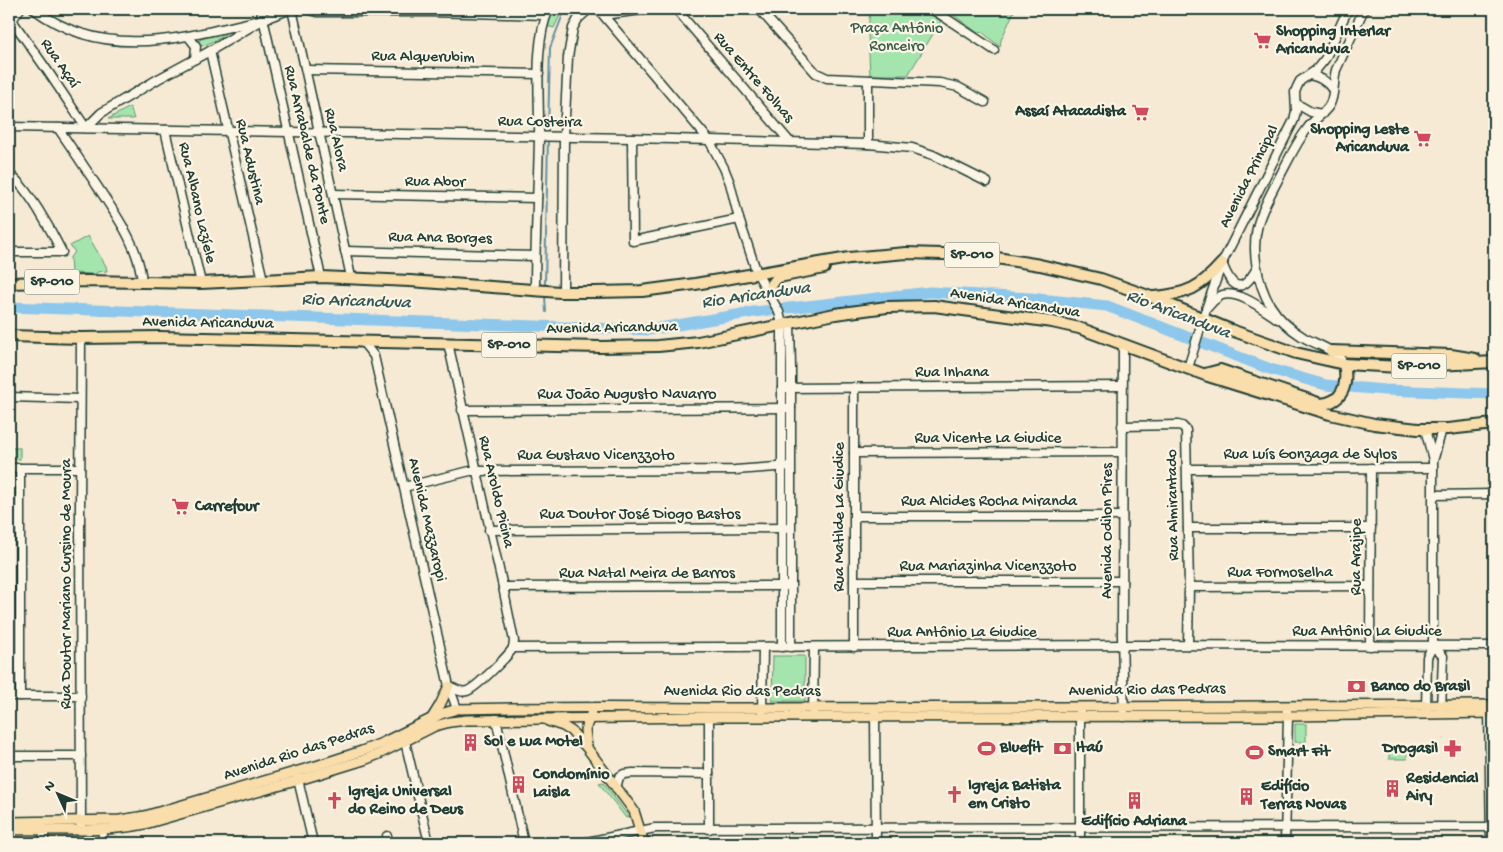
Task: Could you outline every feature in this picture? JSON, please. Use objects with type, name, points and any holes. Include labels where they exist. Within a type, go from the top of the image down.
[{"type":"highway","name":"SP-010","points":[[9,282],[201,283],[321,276],[536,291],[642,290],[840,259],[906,253],[982,255],[1040,264],[1101,279],[1296,353],[1344,367],[1400,367],[1490,362]]},
{"type":"highway","points":[[769,294],[772,284],[779,277],[825,268],[840,259]]},
{"type":"highway","points":[[1151,297],[1182,293],[1195,287],[1208,278],[1222,263]]},
{"type":"highway","name":"Avenida Aricanduva","points":[[9,336],[81,338],[159,337],[600,347],[658,346],[698,342],[835,314],[887,307],[934,306],[1052,322],[1078,328],[1204,374],[1330,414],[1374,424],[1425,429],[1494,424]]},
{"type":"highway","points":[[1331,351],[1403,355],[1451,355],[1490,362]]},
{"type":"highway","points":[[1204,374],[1220,370],[1321,404],[1335,400],[1340,395],[1344,387],[1344,367]]},
{"type":"main road","points":[[432,718],[449,686]]},
{"type":"main road","name":"Avenida Rio das Pedras","points":[[1080,712],[1123,707],[1286,706],[1492,709]]},
{"type":"main road","points":[[587,748],[584,730],[589,718],[597,707]]},
{"type":"main road","name":"Avenida Rio das Pedras","points":[[404,737],[432,718],[457,709],[597,707],[762,712],[813,717],[874,712]]},
{"type":"main road","name":"Avenida Rio das Pedras","points":[[9,822],[104,825],[121,828],[145,824],[298,776],[362,751],[444,723],[467,720],[709,717],[813,707],[874,712],[1080,712],[1124,717],[1288,716],[1426,709]]},
{"type":"main road","points":[[457,709],[467,720]]},
{"type":"main road","points":[[540,719],[563,726],[587,748],[634,811],[644,843]]},
{"type":"main road","name":"Avenida Rio das Pedras","points":[[9,830],[44,830],[81,825]]},
{"type":"street","points":[[9,38],[11,19],[20,9]]},
{"type":"street","points":[[34,9],[71,30],[109,40],[128,42],[148,42],[188,36],[264,19],[292,9]]},
{"type":"street","name":"Rua Arrabalde da Ponte","points":[[262,9],[321,276]]},
{"type":"street","name":"Rua Alora","points":[[292,9],[351,277]]},
{"type":"street","points":[[307,9],[317,12],[548,12],[540,40],[539,74],[543,137],[537,198],[536,291]]},
{"type":"street","points":[[562,292],[562,137],[571,39],[573,28],[578,19],[589,9]]},
{"type":"street","points":[[598,9],[709,140],[730,183],[739,219],[757,273],[786,323],[791,388],[787,408],[782,528],[782,647]]},
{"type":"street","points":[[604,16],[649,9]]},
{"type":"street","name":"Rua Entre Folhas","points":[[676,9],[790,142]]},
{"type":"street","points":[[759,9],[816,73],[827,78],[940,83],[958,88],[985,102]]},
{"type":"street","points":[[932,9],[994,50]]},
{"type":"street","name":"Avenida Principal","points":[[1188,368],[1222,263],[1294,120],[1297,86],[1325,59],[1348,9]]},
{"type":"street","name":"Avenida Principal","points":[[1344,367],[1337,356],[1331,351],[1303,337],[1284,322],[1268,301],[1257,268],[1256,240],[1258,224],[1265,206],[1301,137],[1313,121],[1326,110],[1331,100],[1336,70],[1364,9]]},
{"type":"street","name":"Rua Açaí","points":[[11,19],[86,128]]},
{"type":"street","points":[[86,128],[100,113],[158,78],[210,51],[264,19]]},
{"type":"street","points":[[188,36],[196,46],[195,59]]},
{"type":"street","name":"Rua Adustina","points":[[210,51],[262,280]]},
{"type":"street","name":"Rua Alquerubim","points":[[306,70],[539,74]]},
{"type":"street","points":[[1310,75],[1321,78],[1332,89]]},
{"type":"street","points":[[868,81],[868,144]]},
{"type":"street","points":[[1296,104],[1310,112],[1322,114]]},
{"type":"street","name":"Rua Costeira","points":[[9,127],[868,144],[912,148],[933,155],[987,182]]},
{"type":"street","points":[[58,128],[126,232],[142,273],[142,283]]},
{"type":"street","name":"Rua Albano Lazíele","points":[[165,130],[201,283]]},
{"type":"street","points":[[632,138],[632,240],[636,242],[739,219]]},
{"type":"street","points":[[9,174],[32,202],[62,252],[9,252]]},
{"type":"street","name":"Rua Abor","points":[[333,194],[537,198]]},
{"type":"street","name":"Rua Ana Borges","points":[[345,251],[535,256]]},
{"type":"street","points":[[1222,263],[1229,279],[1240,285],[1246,284],[1257,268]]},
{"type":"street","points":[[1203,318],[1220,296],[1231,294],[1254,303],[1284,322]]},
{"type":"street","points":[[786,323],[782,388],[787,408]]},
{"type":"street","name":"Rua Doutor Mariano Cursino de Moura","points":[[81,338],[81,825]]},
{"type":"street","name":"Avenida Mazzaropi","points":[[362,341],[374,356],[449,686],[457,709]]},
{"type":"street","name":"Rua Aroldo Picina","points":[[448,343],[503,587],[514,641],[513,648]]},
{"type":"street","name":"Avenida Odilon Pires","points":[[1123,344],[1122,646],[1124,717]]},
{"type":"street","name":"Rua Inhana","points":[[782,388],[1122,386]]},
{"type":"street","name":"Rua Matilde La Giudice","points":[[854,387],[854,647]]},
{"type":"street","points":[[9,397],[80,399]]},
{"type":"street","name":"Rua João Augusto Navarro","points":[[462,410],[787,408]]},
{"type":"street","name":"Rua Almirantado","points":[[1122,426],[1178,425],[1186,430],[1189,587],[1188,646]]},
{"type":"street","points":[[1425,429],[1433,460],[1434,495],[1433,646],[1426,657],[1426,709]]},
{"type":"street","points":[[1433,460],[1442,429]]},
{"type":"street","name":"Rua Vicente La Giudice","points":[[854,453],[1122,452]]},
{"type":"street","points":[[786,466],[791,527],[791,647]]},
{"type":"street","name":"Rua Gustavo Vicenzzoto","points":[[404,487],[476,471],[735,470],[786,466]]},
{"type":"street","points":[[9,468],[80,468]]},
{"type":"street","points":[[20,468],[20,696]]},
{"type":"street","name":"Rua Arajipe","points":[[1370,646],[1371,468]]},
{"type":"street","name":"Rua Luís Gonzaga de Sylos","points":[[1187,469],[1433,468]]},
{"type":"street","points":[[1434,495],[1494,494]]},
{"type":"street","name":"Rua Alcides Rocha Miranda","points":[[855,516],[1122,516]]},
{"type":"street","name":"Rua Doutor José Diogo Bastos","points":[[489,530],[791,527]]},
{"type":"street","points":[[1188,528],[1371,528]]},
{"type":"street","name":"Rua Mariazinha Vicenzzoto","points":[[854,582],[1122,581]]},
{"type":"street","name":"Rua Natal Meira de Barros","points":[[503,587],[792,586]]},
{"type":"street","name":"Rua Formoselha","points":[[1189,587],[1370,586]]},
{"type":"street","points":[[1433,646],[1443,656],[1441,709]]},
{"type":"street","name":"Rua Antônio La Giudice","points":[[513,648],[1494,646]]},
{"type":"street","points":[[762,647],[762,712]]},
{"type":"street","points":[[813,717],[814,647]]},
{"type":"street","points":[[449,686],[463,691],[473,688],[513,648]]},
{"type":"street","points":[[9,696],[81,696]]},
{"type":"street","points":[[1286,706],[1288,716],[1286,843]]},
{"type":"street","points":[[1491,843],[1492,709]]},
{"type":"street","points":[[874,712],[876,843]]},
{"type":"street","points":[[1080,712],[1080,843]]},
{"type":"street","points":[[709,717],[709,829]]},
{"type":"street","points":[[496,719],[524,843]]},
{"type":"street","points":[[404,737],[429,843]]},
{"type":"street","points":[[9,756],[81,756]]},
{"type":"street","points":[[616,788],[619,777],[624,774],[709,774]]},
{"type":"street","points":[[298,776],[313,843]]},
{"type":"street","points":[[104,825],[104,843]]},
{"type":"street","points":[[582,843],[616,840],[641,830],[655,828],[1492,827]]},
{"type":"street","points":[[40,843],[44,840],[44,830]]},
{"type":"green space","points":[[555,9],[563,9],[554,28],[547,26]]},
{"type":"green space","name":"Praça Antônio Ronceiro","points":[[870,9],[920,9],[941,21],[908,75],[870,75],[868,33]]},
{"type":"green space","points":[[945,9],[1015,9],[1001,40],[1000,47],[981,31],[978,33]]},
{"type":"green space","points":[[225,34],[224,36],[203,46],[198,42],[201,39]]},
{"type":"green space","points":[[130,107],[134,119],[108,119]]},
{"type":"green space","points":[[88,236],[106,266],[107,271],[97,272],[96,274],[71,273],[70,257],[75,252],[70,246]]},
{"type":"green space","points":[[9,448],[20,448],[20,459],[9,459]]},
{"type":"green space","points":[[773,656],[805,656],[805,701],[772,701]]},
{"type":"green space","points":[[1295,724],[1306,724],[1306,742],[1295,742]]},
{"type":"green space","points":[[1389,750],[1407,750],[1407,759],[1389,759]]},
{"type":"green space","points":[[603,782],[629,817],[626,818],[599,783]]},
{"type":"waterway","points":[[548,134],[550,48],[565,9]]},
{"type":"waterway","points":[[545,286],[548,138]]},
{"type":"waterway","name":"Rio Aricanduva","points":[[9,307],[648,330],[754,312],[930,292],[1030,298],[1107,306],[1270,369],[1326,385],[1385,390],[1494,394]]},
{"type":"waterway","points":[[545,296],[546,312]]},
{"type":"place","name":"Shopping Interlar Aricanduva","points":[[1262,41]]},
{"type":"place","name":"Assaí Atacadista","points":[[1140,112]]},
{"type":"place","name":"Shopping Leste Aricanduva","points":[[1423,139]]},
{"type":"place","name":"Carrefour","points":[[181,507]]},
{"type":"place","name":"Banco do Brasil","points":[[1357,687]]},
{"type":"place","name":"Sol e Lua Motel","points":[[470,742]]},
{"type":"place","name":"Bluefit","points":[[986,748]]},
{"type":"place","name":"Itaú","points":[[1062,748]]},
{"type":"place","name":"Drogasil","points":[[1452,749]]},
{"type":"place","name":"Smart Fit","points":[[1254,752]]},
{"type":"place","name":"Condomínio Laisla","points":[[519,784]]},
{"type":"place","name":"Residencial Airy","points":[[1392,788]]},
{"type":"place","name":"Igreja Batista em Cristo","points":[[954,795]]},
{"type":"place","name":"Edifício Terras Novas","points":[[1247,796]]},
{"type":"place","name":"Edifício Adriana","points":[[1134,800]]},
{"type":"place","name":"Igreja Universal do Reino de Deus","points":[[334,801]]}]
